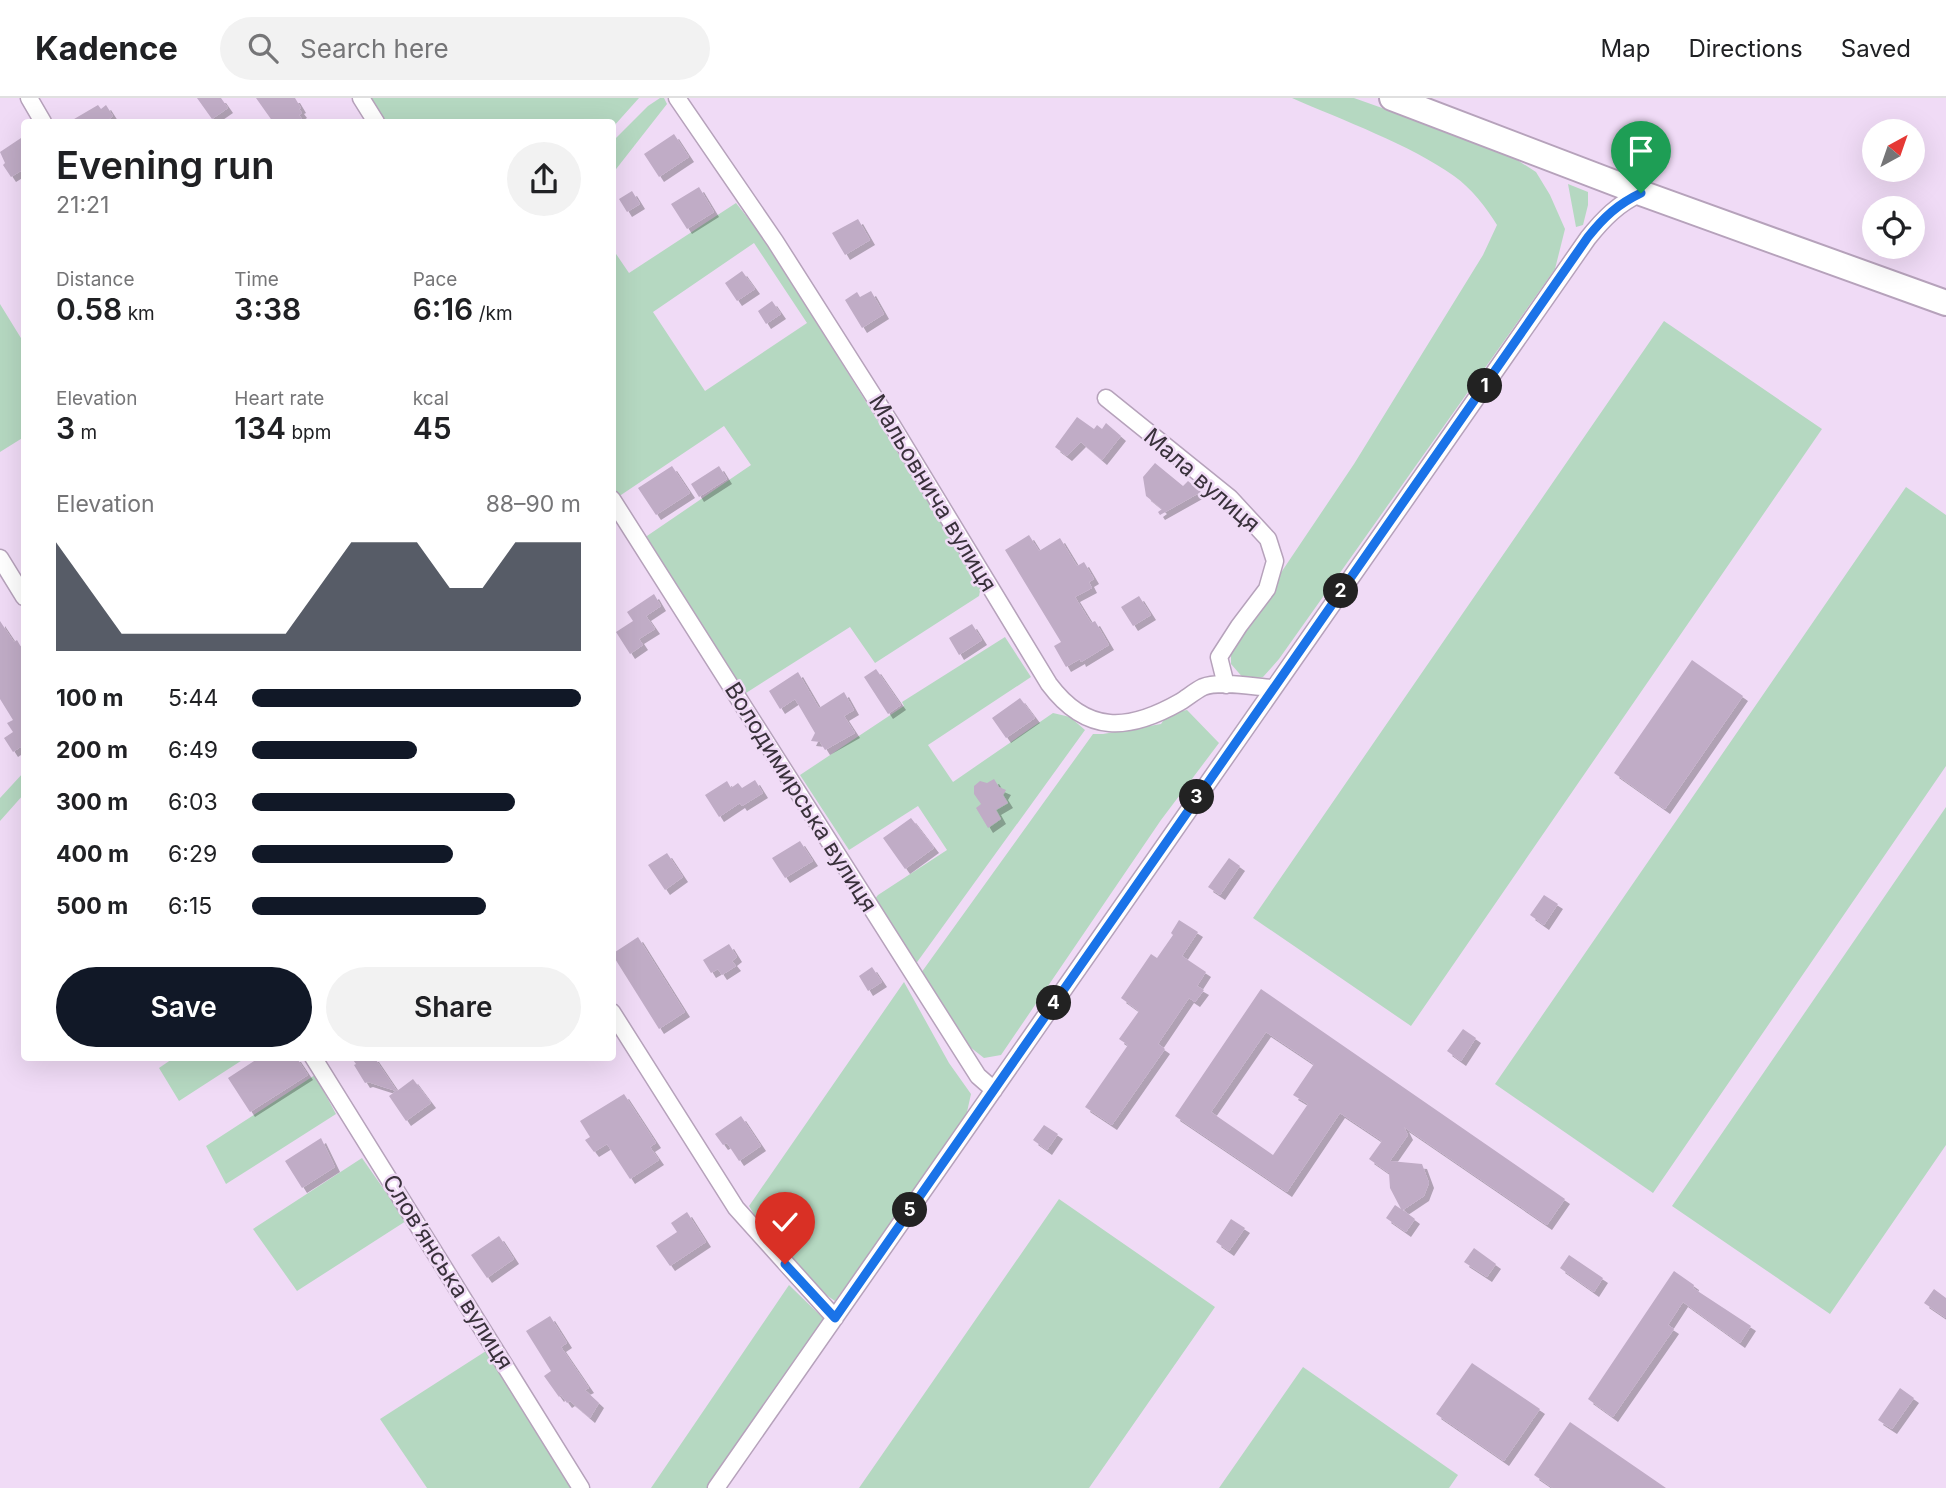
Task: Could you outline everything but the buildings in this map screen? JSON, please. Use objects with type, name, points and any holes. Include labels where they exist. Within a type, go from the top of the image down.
[{"type":"main road","points":[[1392,98],[1641,193],[1946,303]]},
{"type":"street","points":[[29,98],[41,119]]},
{"type":"street","points":[[361,98],[374,119]]},
{"type":"street","name":"Мальовнича вулиця","points":[[677,98],[775,241],[1061,700],[1079,715],[1096,721],[1119,724],[1148,717],[1180,702],[1205,686],[1272,688]]},
{"type":"street","points":[[716,1488],[1588,237],[1605,216],[1623,202],[1641,193]]},
{"type":"street","name":"Мала вулиця","points":[[1107,398],[1230,498],[1268,539],[1275,561],[1267,589],[1219,657],[1226,685]]},
{"type":"street","name":"Володимирська вулиця","points":[[616,505],[978,1076],[993,1090]]},
{"type":"street","points":[[0,558],[21,592]]},
{"type":"street","points":[[616,1018],[736,1208],[835,1318]]},
{"type":"street","name":"Словʼянська вулиця","points":[[315,1061],[581,1488]]},
{"type":"green space","points":[[371,98],[639,98],[616,124],[616,119],[383,119]]},
{"type":"green space","points":[[660,98],[664,98],[667,104],[616,169],[616,138],[648,106]]},
{"type":"green space","points":[[1292,98],[1354,98],[1503,151],[1536,172],[1565,229],[1555,269],[1279,659],[1263,677],[1245,680],[1231,664],[1231,647],[1354,464],[1483,255],[1497,225],[1466,186],[1437,165],[1376,134]]},
{"type":"green space","points":[[1568,184],[1588,192],[1583,225],[1576,227]]},
{"type":"green space","points":[[736,203],[763,237],[981,586],[979,596],[875,663],[850,627],[746,693],[644,538],[751,465],[724,426],[618,497],[616,254],[629,273]],"holes":[[[754,243],[807,323],[705,391],[653,312]]]},
{"type":"green space","points":[[0,304],[21,338],[21,439],[0,452]]},
{"type":"green space","points":[[1664,321],[1822,429],[1411,1026],[1253,918]]},
{"type":"green space","points":[[1906,487],[1946,515],[1946,766],[1653,1193],[1495,1084]]},
{"type":"green space","points":[[1005,637],[1031,677],[928,745],[953,782],[1053,713],[1070,717],[1085,730],[915,965],[874,900],[947,850],[918,806],[849,850],[800,775],[904,706],[902,702]]},
{"type":"green space","points":[[1187,710],[1219,743],[1161,820],[1001,1055],[984,1058],[970,1047],[921,973],[1093,734],[1161,724],[1168,714]]},
{"type":"green space","points":[[21,775],[21,797],[0,821],[0,798]]},
{"type":"green space","points":[[1946,807],[1946,1145],[1830,1314],[1672,1206]]},
{"type":"green space","points":[[904,982],[949,1063],[971,1094],[965,1121],[835,1301],[822,1292],[761,1226],[749,1206]]},
{"type":"green space","points":[[169,1061],[241,1061],[179,1101],[159,1068]]},
{"type":"green space","points":[[315,1075],[336,1114],[226,1184],[206,1146]]},
{"type":"green space","points":[[362,1158],[406,1221],[297,1291],[253,1229]]},
{"type":"green space","points":[[1059,1199],[1215,1307],[1089,1488],[859,1488]]},
{"type":"green space","points":[[789,1285],[824,1319],[707,1488],[651,1488]]},
{"type":"green space","points":[[486,1351],[571,1488],[427,1488],[380,1419]]},
{"type":"green space","points":[[1303,1367],[1458,1475],[1449,1488],[1219,1488]]},
{"type":"route","points":[[785,1264],[835,1318],[1588,237],[1605,216],[1623,202],[1641,193]]}]
